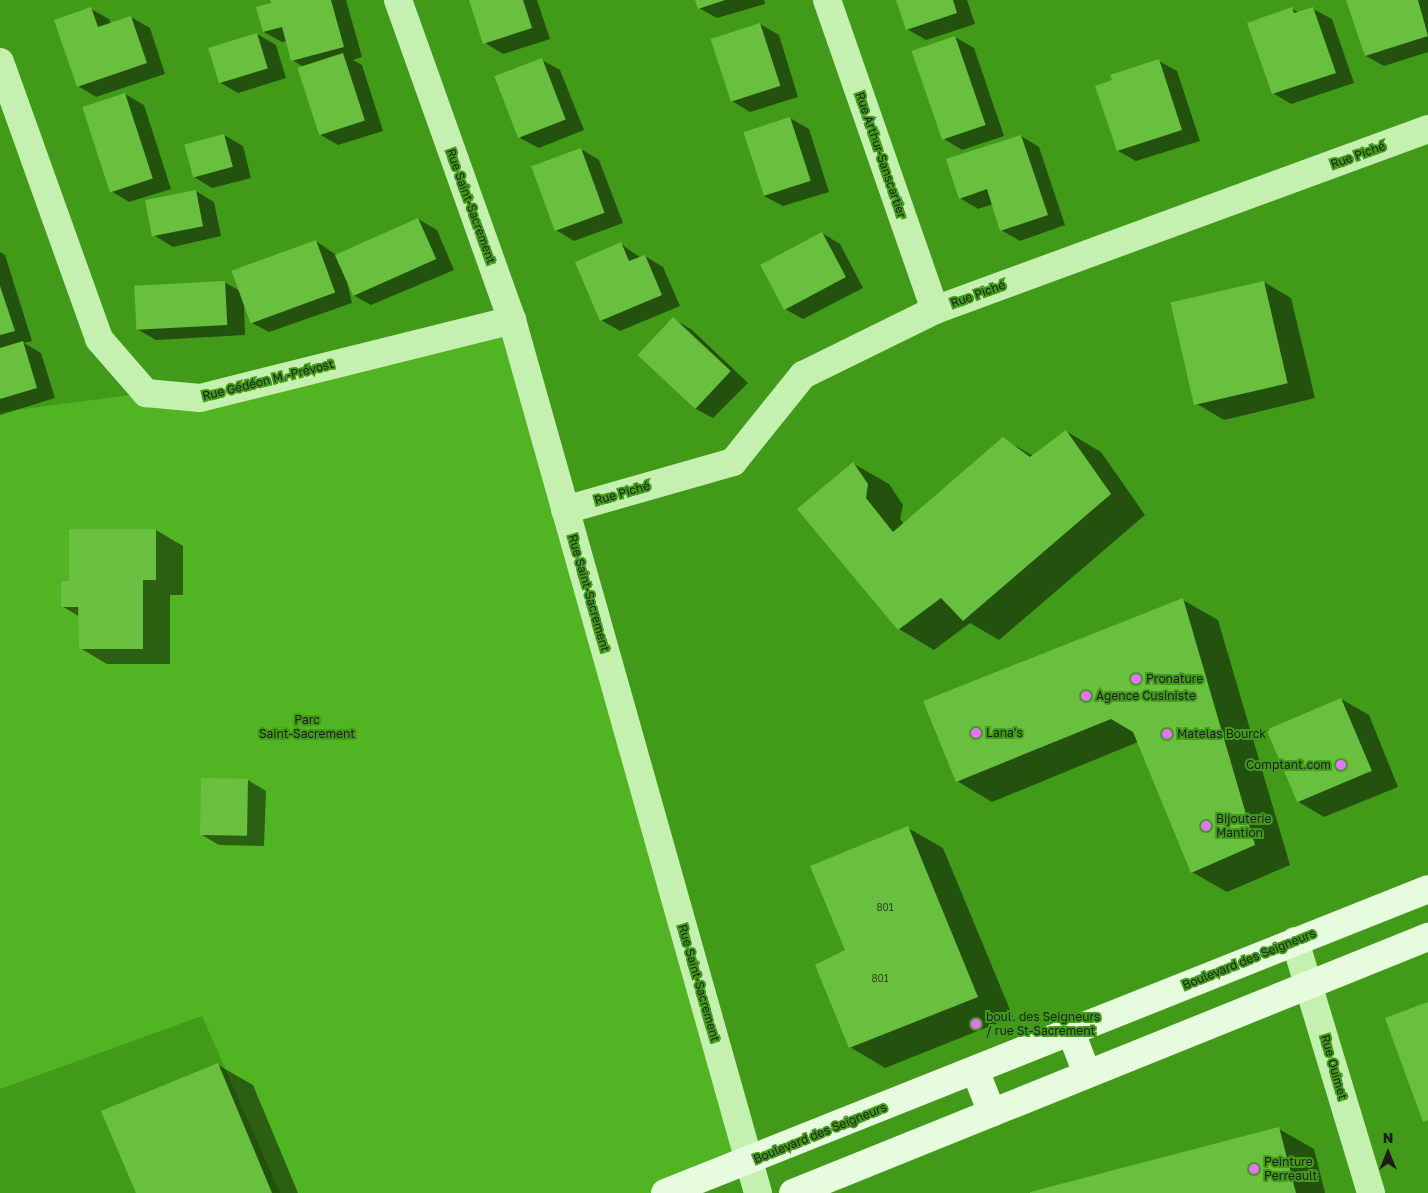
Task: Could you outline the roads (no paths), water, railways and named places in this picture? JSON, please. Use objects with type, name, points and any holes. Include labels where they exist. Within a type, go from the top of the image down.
[{"type":"main road","name":"Boulevard des Seigneurs","points":[[665,1193],[750,1162],[1428,889]]},
{"type":"main road","points":[[793,1193],[1428,937]]},
{"type":"main road","points":[[1071,1032],[1087,1074]]},
{"type":"main road","points":[[975,1070],[992,1113]]},
{"type":"street","name":"Rue Saint-Sacrement","points":[[398,0],[512,320],[758,1193]]},
{"type":"street","name":"Rue Arthur-Sanscartier","points":[[827,0],[935,310]]},
{"type":"street","name":"Rue Gédéon M.-Prévost","points":[[0,62],[99,339],[146,393],[200,398],[512,320]]},
{"type":"street","name":"Rue Piché","points":[[565,510],[733,462],[803,376],[935,310],[1428,129]]},
{"type":"street","name":"Rue Ouimet","points":[[1295,941],[1310,985],[1371,1193]]},
{"type":"place","name":"Pronature","points":[[1136,679]]},
{"type":"place","name":"Agence Cusiniste","points":[[1086,696]]},
{"type":"place","name":"Lana's","points":[[976,733]]},
{"type":"place","name":"Matelas Bourck","points":[[1167,734]]},
{"type":"place","name":"Comptant.com","points":[[1341,765]]},
{"type":"place","name":"Bijouterie Mantion","points":[[1206,826]]},
{"type":"place","name":"boul. des Seigneurs / rue St-Sacrement","points":[[976,1024]]},
{"type":"place","name":"Peinture Perreault","points":[[1254,1169]]},
{"type":"park label","name":"Parc Saint-Sacrement","points":[[307,727]]}]
